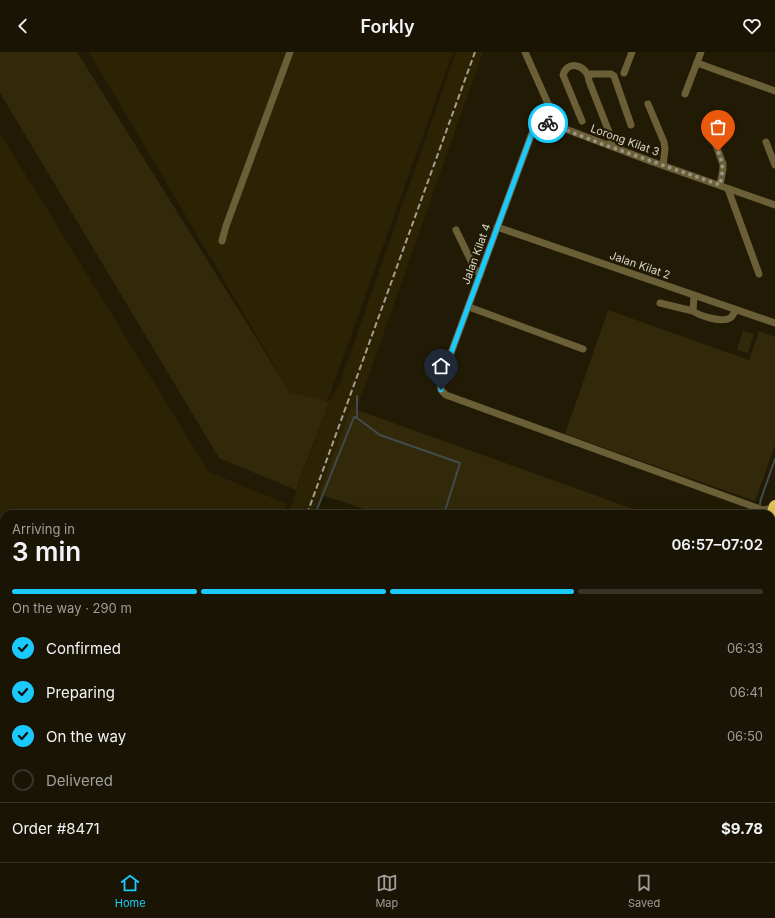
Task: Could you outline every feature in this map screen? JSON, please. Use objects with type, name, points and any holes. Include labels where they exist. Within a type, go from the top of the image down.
[{"type":"street","points":[[222,242],[226,226],[290,52]]},
{"type":"street","points":[[525,52],[558,126]]},
{"type":"street","points":[[624,73],[632,52]]},
{"type":"street","points":[[686,94],[701,52]]},
{"type":"street","points":[[697,63],[775,91]]},
{"type":"street","points":[[582,121],[563,75],[564,71],[569,67],[575,66],[584,69],[589,76],[589,80],[609,132],[612,146]]},
{"type":"street","points":[[589,76],[591,74],[611,74],[614,76],[630,124]]},
{"type":"street","points":[[648,104],[664,142],[664,165]]},
{"type":"street","name":"Lorong Kilat 3","points":[[536,126],[547,122],[775,205]]},
{"type":"street","points":[[708,124],[723,164],[720,185]]},
{"type":"street","name":"Jalan Kilat 4","points":[[536,126],[532,133],[440,383],[441,390],[446,395],[766,510]]},
{"type":"street","points":[[766,142],[775,165]]},
{"type":"street","points":[[728,188],[759,274]]},
{"type":"street","name":"Jalan Kilat 2","points":[[497,227],[775,323]]},
{"type":"street","points":[[456,230],[475,269],[480,275]]},
{"type":"street","points":[[693,311],[694,296]]},
{"type":"street","points":[[660,303],[721,320],[729,318],[736,310]]},
{"type":"street","points":[[469,307],[583,349]]},
{"type":"shaded area","points":[[0,52],[77,52],[290,392],[329,402],[296,490],[219,458],[0,93]]},
{"type":"shaded area","points":[[89,52],[453,52],[327,402],[290,392]]},
{"type":"shaded area","points":[[456,52],[483,52],[354,417],[318,510],[289,510],[329,402],[340,383]]},
{"type":"shaded area","points":[[0,133],[209,472],[287,504],[285,510],[0,510]]},
{"type":"shaded area","points":[[608,310],[749,360],[759,331],[775,337],[775,445],[755,501],[565,434]]},
{"type":"shaded area","points":[[743,331],[754,334],[748,353],[737,350]]},
{"type":"shaded area","points":[[351,408],[636,510],[367,510],[319,494]]},
{"type":"waterway","points":[[357,396],[357,418],[380,435],[460,463],[445,510]]},
{"type":"waterway","points":[[317,510],[354,417],[357,418]]},
{"type":"waterway","points":[[759,510],[761,499],[775,459]]},
{"type":"railway","points":[[308,510],[475,52]]},
{"type":"way so far","points":[[548,123],[602,144],[612,146],[691,176],[720,185],[723,164],[718,151]]},
{"type":"route","points":[[441,390],[440,383],[532,133],[536,126],[547,122],[548,123]]}]
